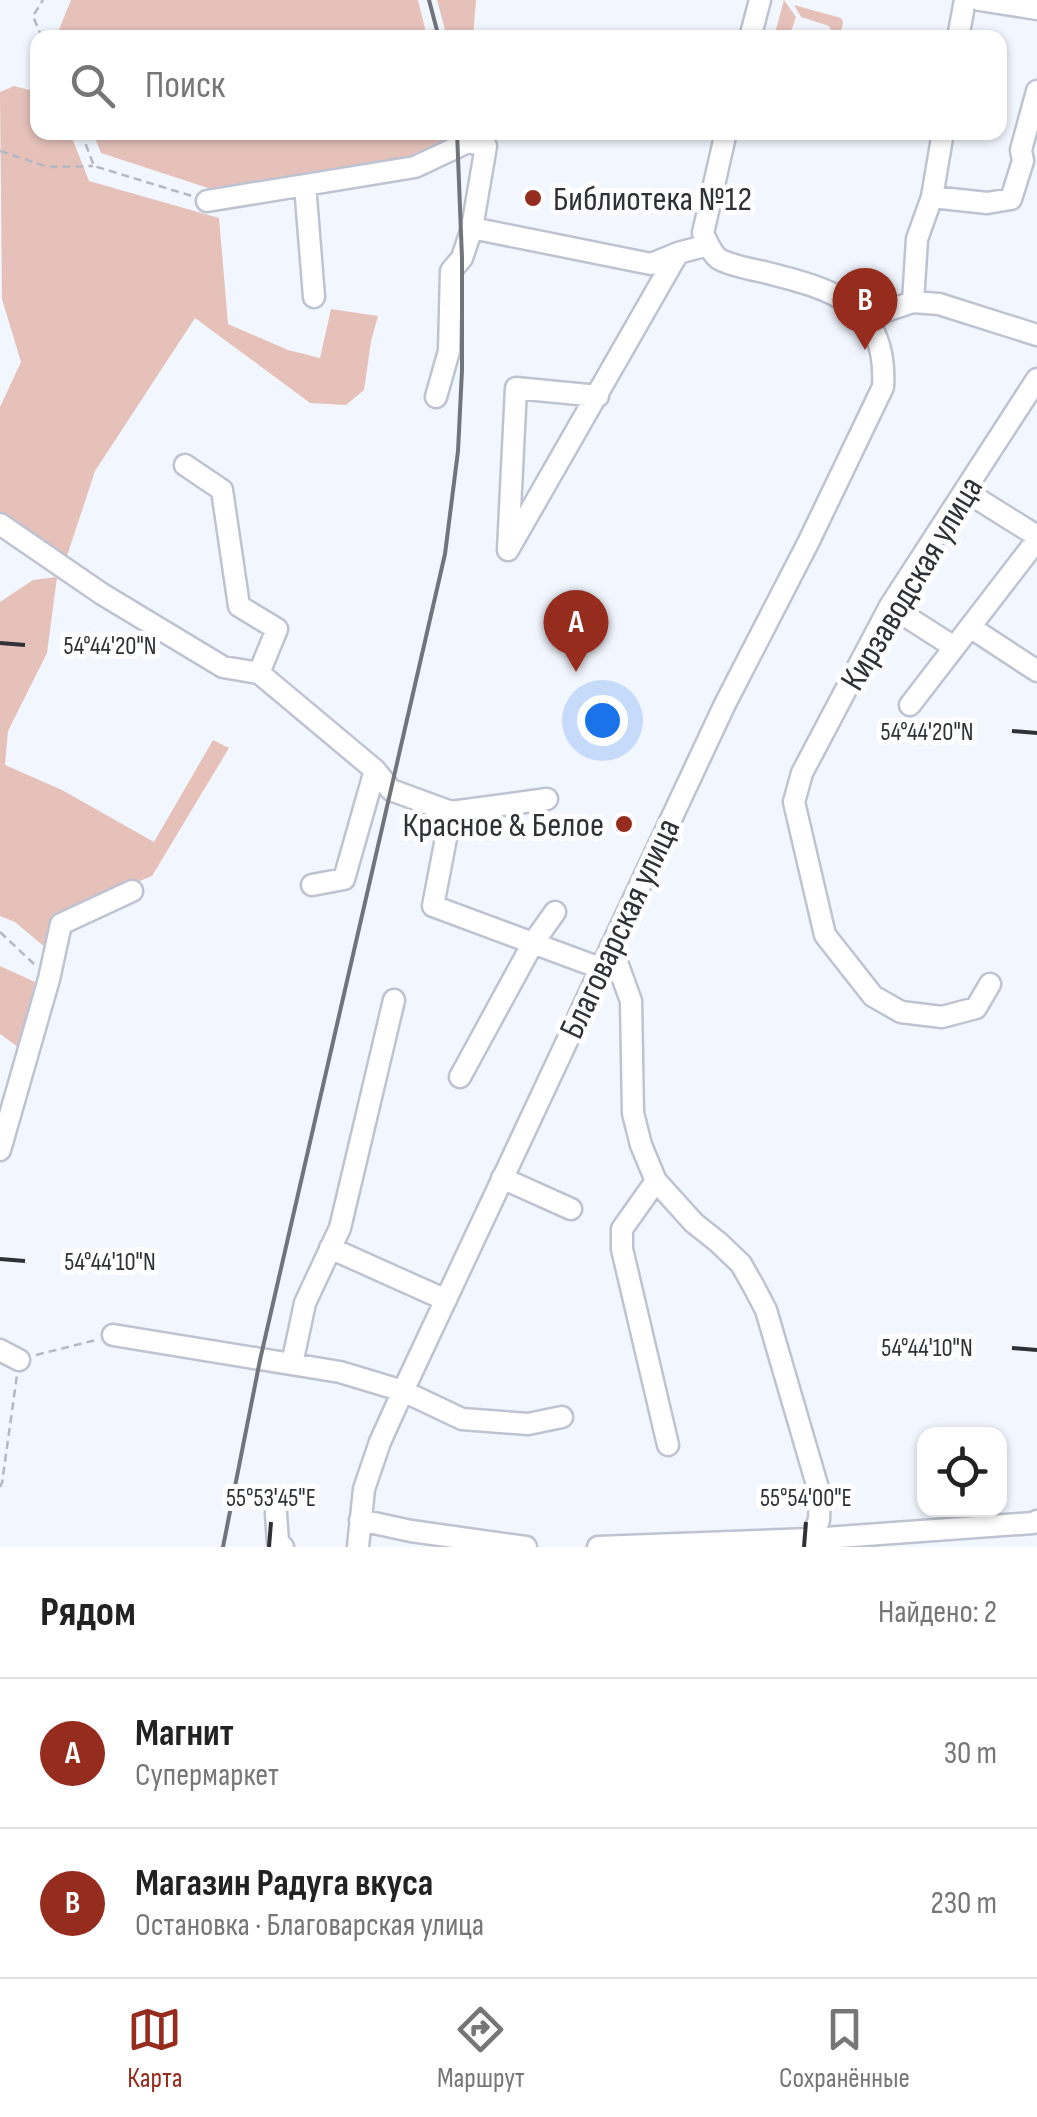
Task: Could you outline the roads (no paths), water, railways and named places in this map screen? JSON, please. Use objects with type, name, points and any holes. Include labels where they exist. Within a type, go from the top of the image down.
[{"type":"street","points":[[752,30],[760,0]]},
{"type":"street","points":[[959,30],[964,0]]},
{"type":"street","points":[[980,0],[1037,9]]},
{"type":"street","points":[[932,196],[987,203],[1010,199],[1023,161],[1021,150],[1037,91]]},
{"type":"street","points":[[724,140],[704,233],[717,258],[815,285],[844,298],[865,318],[913,302],[938,304],[1037,334]]},
{"type":"street","points":[[913,302],[917,239],[932,196],[942,140]]},
{"type":"street","points":[[208,201],[414,167],[468,142],[486,146],[472,228],[462,258],[451,272],[449,351],[436,397]]},
{"type":"street","points":[[306,185],[314,297]]},
{"type":"street","points":[[472,228],[651,264],[708,245]]},
{"type":"street","points":[[598,396],[516,388],[508,550],[598,396],[678,253]]},
{"type":"street","name":"Благоварская улица","points":[[358,1547],[364,1488],[403,1391],[725,704],[883,386],[881,352],[865,318]]},
{"type":"street","name":"Кирзаводская улица","points":[[990,984],[976,1008],[942,1017],[900,1012],[873,996],[825,935],[794,802],[802,773],[890,606],[1037,379]]},
{"type":"street","points":[[185,465],[222,490],[239,606],[277,629],[259,673]]},
{"type":"street","points":[[910,704],[1037,538],[966,490]]},
{"type":"street","points":[[0,524],[102,594],[223,668],[259,673],[375,770],[391,790],[451,812],[547,800]]},
{"type":"street","points":[[890,606],[954,647]]},
{"type":"street","points":[[970,628],[1037,671]]},
{"type":"street","points":[[312,886],[344,879],[375,770]]},
{"type":"street","points":[[451,812],[432,906],[600,968]]},
{"type":"street","points":[[0,1150],[62,924],[132,892]]},
{"type":"street","points":[[460,1076],[533,943],[555,912]]},
{"type":"street","points":[[611,946],[632,1001],[633,1114],[642,1144],[656,1181],[694,1223],[741,1264],[766,1310],[820,1495],[819,1520],[810,1543]]},
{"type":"street","points":[[292,1364],[304,1303],[340,1228],[394,1000]]},
{"type":"street","points":[[502,1178],[571,1209]]},
{"type":"street","points":[[656,1181],[622,1229],[622,1249],[668,1445]]},
{"type":"street","points":[[330,1248],[446,1300]]},
{"type":"street","points":[[113,1335],[340,1372],[403,1391],[462,1419],[528,1424],[562,1417]]},
{"type":"street","points":[[276,1514],[278,1542],[283,1547]]},
{"type":"street","points":[[360,1520],[526,1547]]},
{"type":"street","points":[[598,1547],[810,1543],[1037,1521]]},
{"type":"railway","points":[[429,0],[437,30]]},
{"type":"railway","points":[[223,1547],[260,1360],[445,554],[458,451],[462,370],[457,140]]},
{"type":"place","name":"Библиотека №12","points":[[533,198]]},
{"type":"place","name":"Магазин Радуга вкуса","points":[[865,350]]},
{"type":"place","name":"Магнит","points":[[576,672]]},
{"type":"place","name":"Красное & Белое","points":[[624,824]]}]
